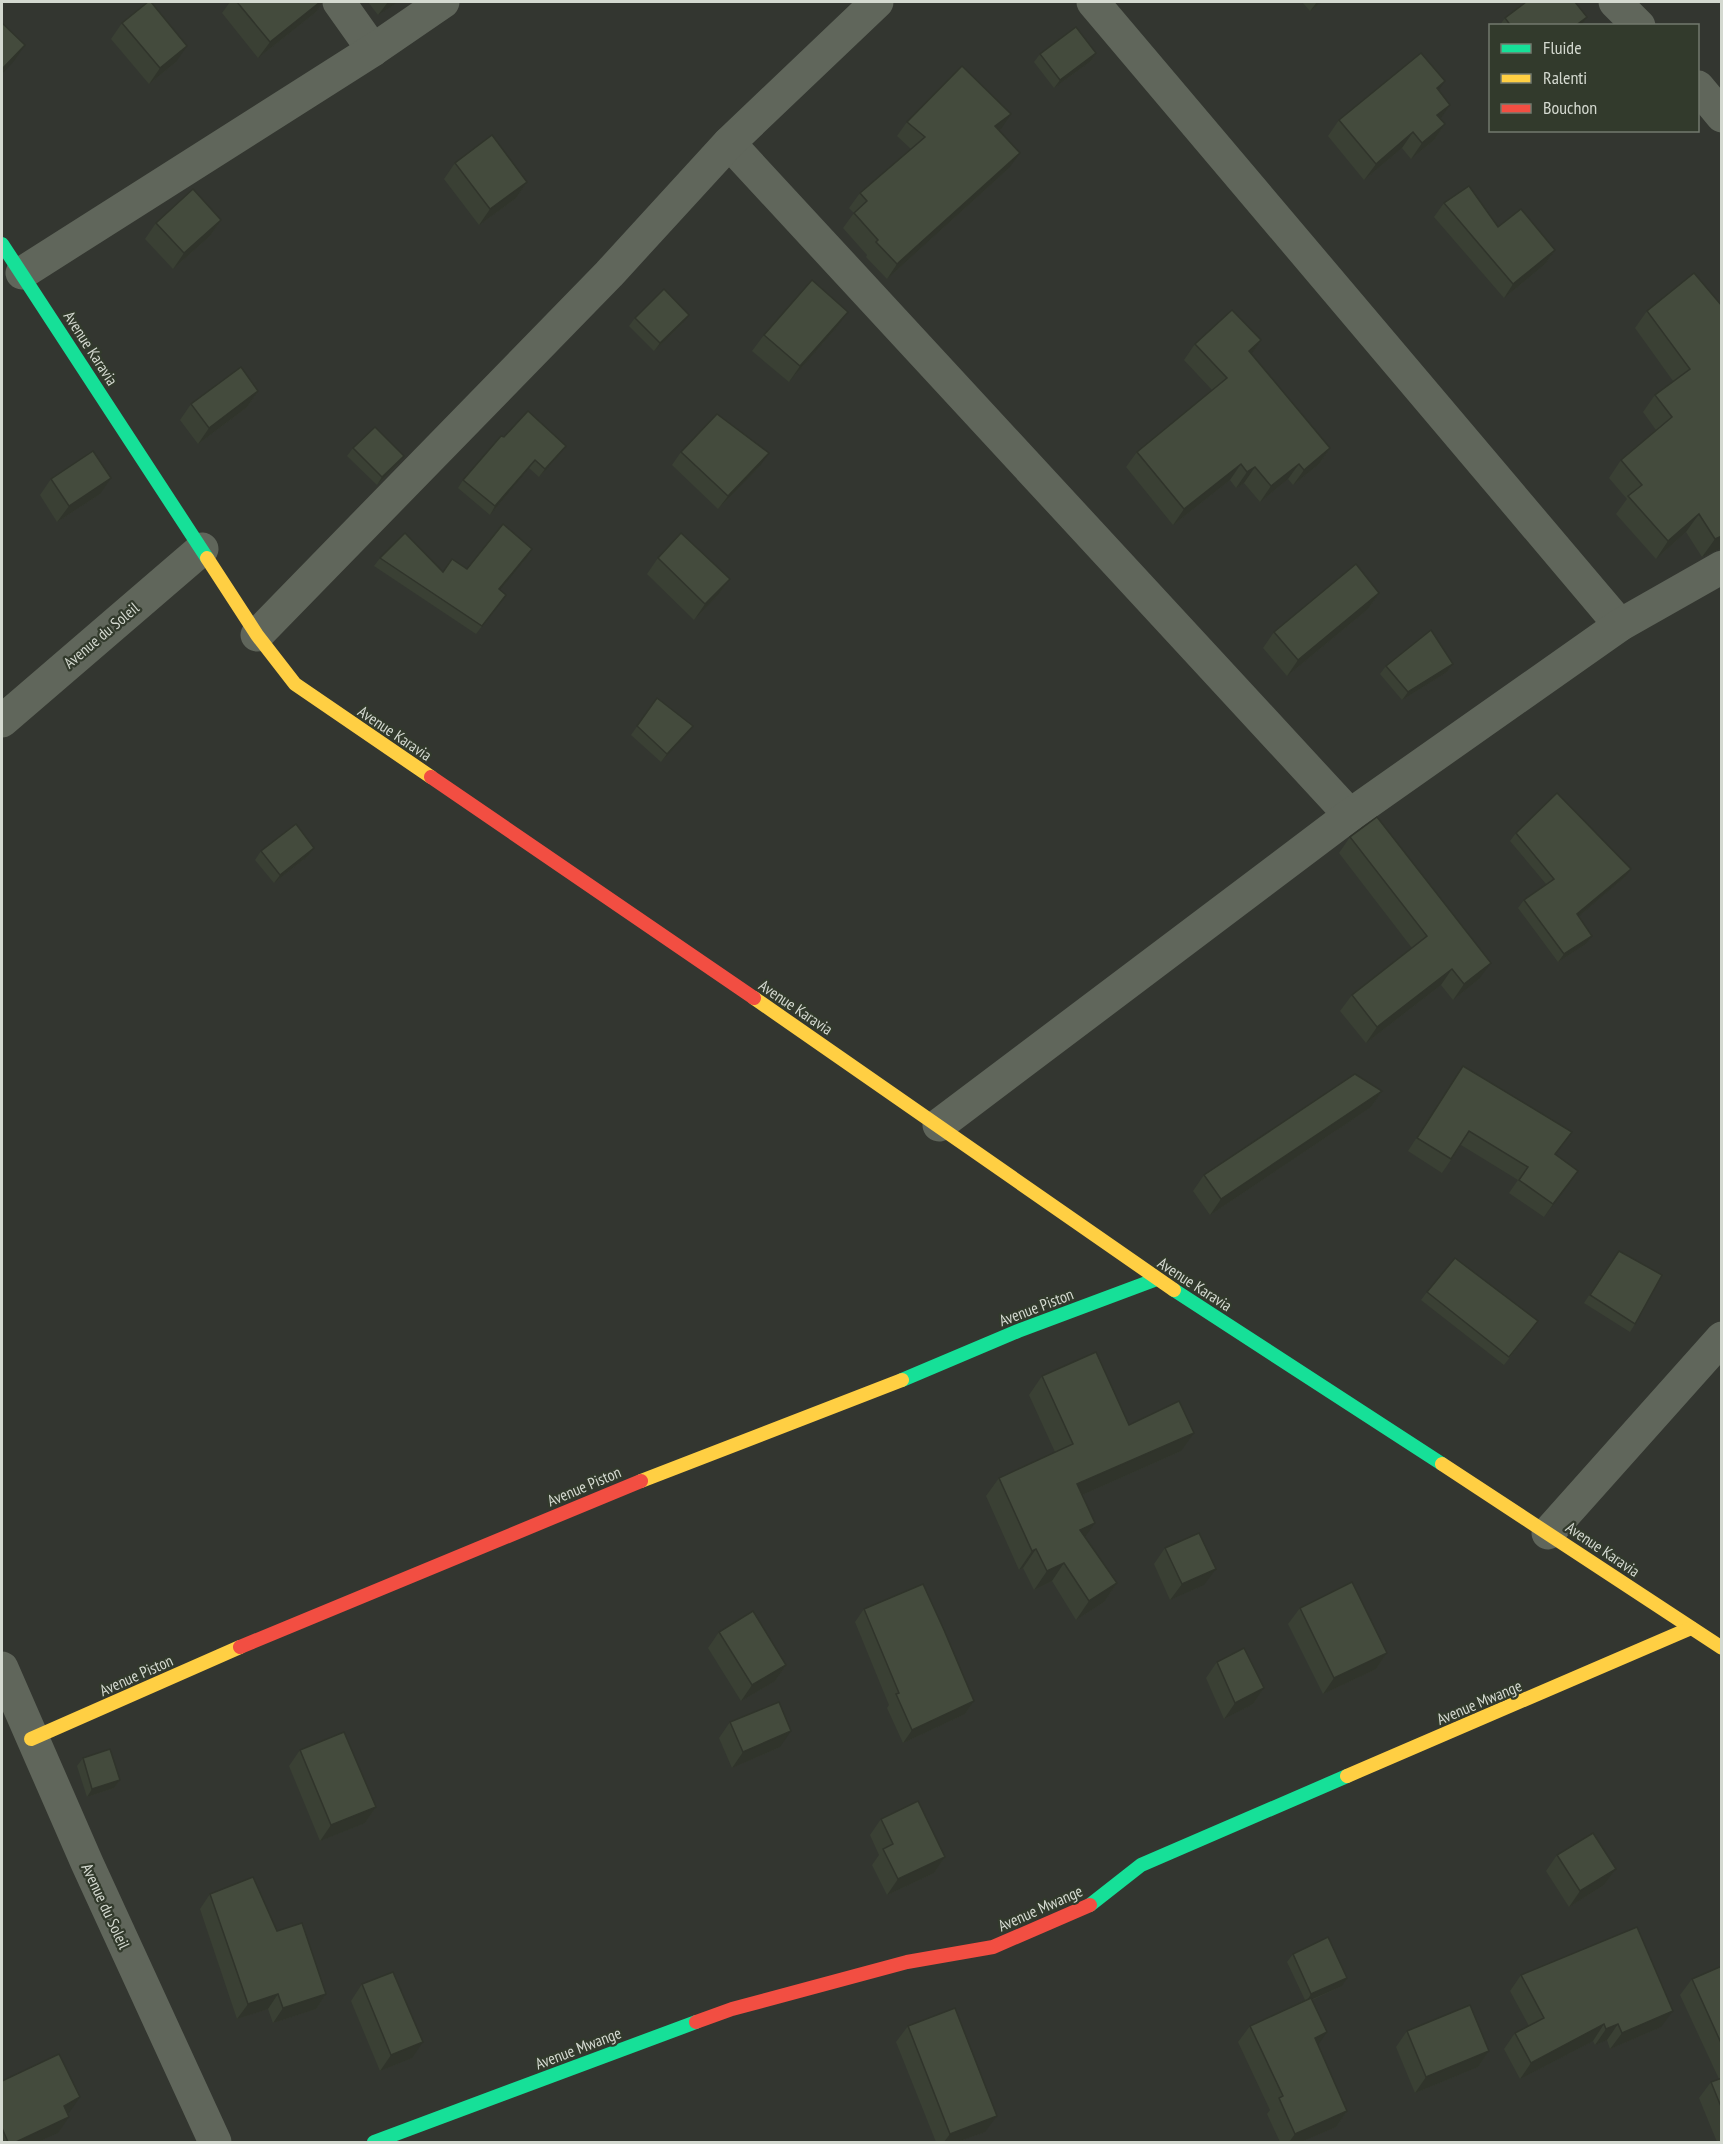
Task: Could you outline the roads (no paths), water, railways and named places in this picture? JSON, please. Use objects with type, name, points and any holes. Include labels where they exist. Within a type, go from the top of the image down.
[{"type":"street","points":[[339,2],[373,50]]},
{"type":"street","points":[[22,273],[373,50],[443,2]]},
{"type":"street","points":[[256,635],[609,274],[729,143],[877,2]]},
{"type":"street","points":[[1093,2],[1620,625]]},
{"type":"street","points":[[1615,2],[1637,24]]},
{"type":"street","points":[[1699,88],[1722,116]]},
{"type":"street","points":[[729,143],[1350,815]]},
{"type":"street","name":"Avenue Karavia","points":[[2,244],[256,635],[295,684],[939,1125],[1157,1279],[1722,1648]]},
{"type":"street","name":"Avenue du Soleil","points":[[2,721],[202,549]]},
{"type":"street","points":[[939,1125],[1350,815],[1620,625],[1722,567]]},
{"type":"street","name":"Avenue Piston","points":[[31,1739],[236,1649],[619,1489],[882,1388],[1018,1331],[1157,1279]]},
{"type":"street","points":[[1548,1533],[1722,1338]]},
{"type":"street","name":"Avenue Mwange","points":[[374,2142],[732,2009],[907,1962],[993,1947],[1092,1904],[1141,1865],[1691,1628]]},
{"type":"street","name":"Avenue du Soleil","points":[[2,1668],[31,1739],[215,2142]]}]
